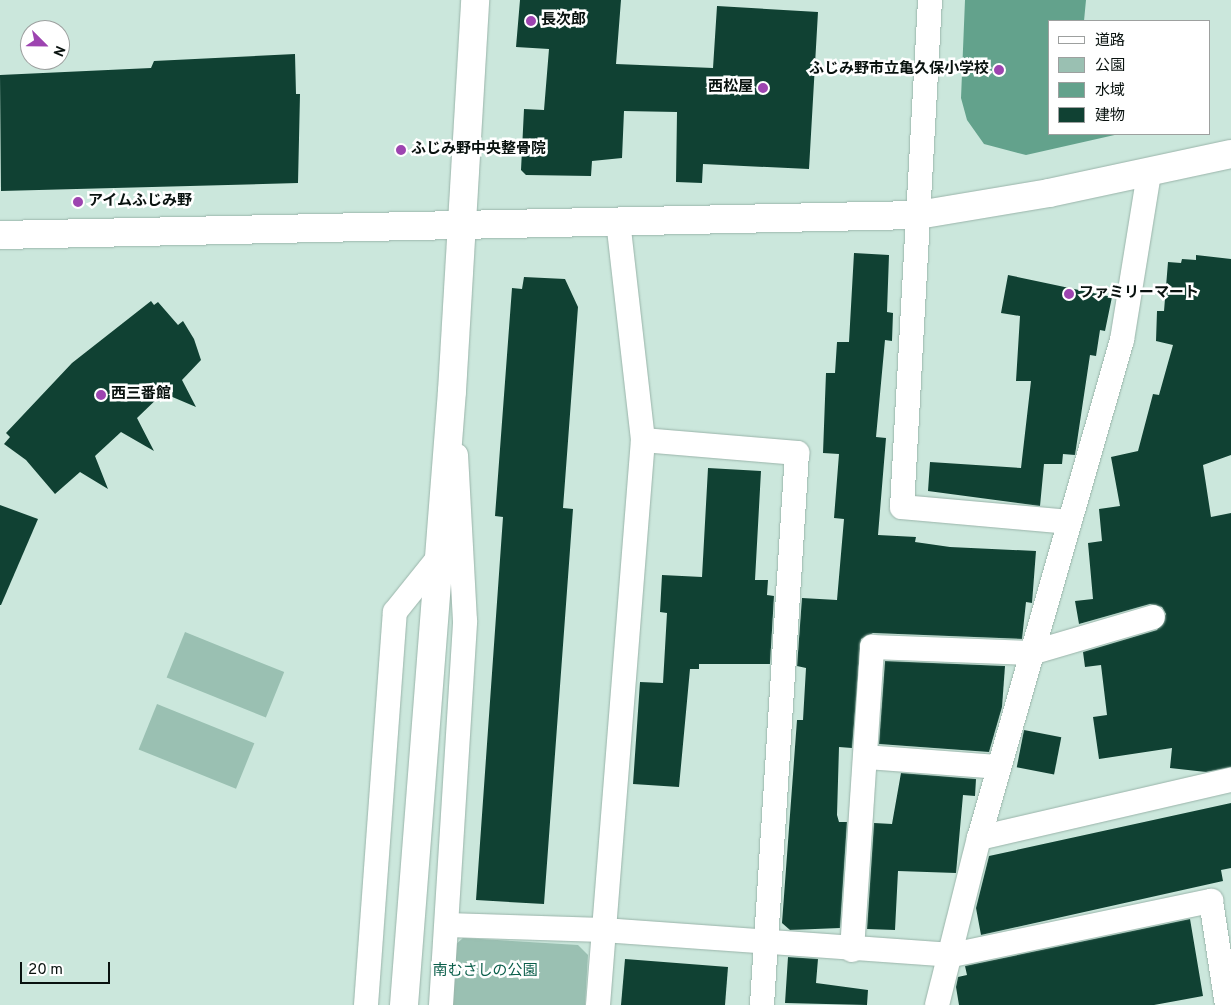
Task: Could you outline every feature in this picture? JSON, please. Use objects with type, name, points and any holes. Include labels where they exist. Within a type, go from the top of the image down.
[{"type":"street","points":[[404,1005],[452,391],[475,0]]},
{"type":"street","points":[[930,0],[902,508],[1069,522]]},
{"type":"street","points":[[0,235],[461,222],[618,222],[918,215],[1150,173],[1231,154]]},
{"type":"street","points":[[937,1005],[952,955],[979,838],[1124,331],[1150,173]]},
{"type":"street","points":[[598,1005],[643,440],[618,222]]},
{"type":"street","points":[[441,1005],[465,621],[452,391]]},
{"type":"street","points":[[643,440],[797,453],[762,1005]]},
{"type":"street","points":[[366,1005],[395,612],[439,557]]},
{"type":"street","points":[[852,950],[872,647],[1032,653],[1153,617]]},
{"type":"street","points":[[866,757],[999,767]]},
{"type":"street","points":[[979,838],[1231,780]]},
{"type":"street","points":[[447,925],[603,930],[766,944],[952,955],[1211,901],[1227,1005]]},
{"type":"green space","points":[[185,632],[284,672],[266,718],[167,677]]},
{"type":"green space","points":[[157,704],[254,743],[236,789],[139,749]]},
{"type":"green space","name":"南むさしの公園","points":[[463,938],[578,945],[588,955],[585,1005],[450,1005],[454,946]]},
{"type":"water","points":[[965,0],[1086,0],[1084,20],[1048,20],[1048,135],[1115,135],[1026,155],[984,144],[967,120],[961,98]]},
{"type":"building","points":[[520,0],[621,0],[616,64],[713,68],[717,6],[818,12],[809,169],[703,164],[702,183],[676,182],[677,112],[624,111],[622,158],[592,161],[591,176],[526,175],[521,170],[524,109],[544,110],[549,49],[516,47]]},
{"type":"building","points":[[295,54],[296,94],[300,94],[298,183],[1,191],[0,75],[151,68],[154,61]]},
{"type":"building","points":[[854,253],[889,255],[887,312],[893,313],[892,341],[885,340],[876,437],[886,438],[878,535],[916,537],[915,542],[950,547],[1036,551],[1032,603],[1026,602],[1022,639],[873,633],[861,639],[852,748],[839,747],[837,815],[839,822],[847,822],[840,928],[790,930],[782,923],[797,720],[803,720],[806,668],[797,666],[802,598],[837,600],[844,519],[834,518],[839,454],[823,453],[826,373],[835,373],[837,342],[849,342]]},
{"type":"building","points":[[1196,255],[1231,259],[1231,455],[1203,465],[1211,517],[1231,513],[1231,767],[1206,772],[1170,768],[1172,748],[1099,759],[1093,717],[1107,715],[1101,665],[1085,667],[1083,652],[1157,630],[1166,614],[1162,607],[1150,604],[1079,624],[1075,601],[1093,599],[1088,543],[1102,541],[1099,509],[1120,506],[1111,457],[1138,451],[1153,394],[1159,395],[1173,345],[1156,341],[1157,311],[1164,311],[1168,262],[1181,263],[1182,259],[1196,260]]},
{"type":"building","points":[[1008,275],[1112,297],[1105,331],[1100,330],[1096,356],[1090,355],[1075,455],[1063,454],[1062,464],[1044,464],[1040,506],[928,491],[930,462],[1021,468],[1031,381],[1016,381],[1020,316],[1001,313]]},
{"type":"building","points":[[524,277],[565,279],[578,307],[563,508],[573,509],[544,904],[476,900],[503,517],[495,516],[512,288],[522,289]]},
{"type":"building","name":"西三番館","points":[[151,301],[154,305],[158,302],[178,325],[183,321],[194,339],[201,360],[182,380],[196,407],[163,393],[137,418],[154,451],[121,432],[95,456],[108,489],[80,472],[55,494],[26,460],[4,444],[10,437],[6,433],[72,363]]},
{"type":"building","points":[[708,468],[761,471],[755,580],[768,580],[767,595],[774,596],[770,664],[699,664],[699,669],[690,669],[679,787],[633,784],[640,682],[663,683],[667,613],[660,612],[662,575],[702,577]]},
{"type":"building","points":[[0,505],[38,519],[1,605],[0,605]]},
{"type":"building","points":[[885,661],[1005,666],[1002,707],[989,752],[879,744]]},
{"type":"building","points":[[1024,730],[1061,737],[1054,775],[1017,767]]},
{"type":"building","points":[[901,773],[976,779],[975,796],[963,795],[956,873],[898,871],[895,930],[867,929],[874,823],[892,824]]},
{"type":"building","points":[[1231,803],[1231,868],[1221,870],[1223,881],[981,935],[976,908],[989,856]]},
{"type":"building","points":[[1190,919],[1203,996],[1154,1005],[959,1005],[956,987],[958,977],[967,975],[965,966]]},
{"type":"building","points":[[788,957],[818,959],[816,983],[868,990],[867,1005],[785,1003]]},
{"type":"building","points":[[625,959],[728,967],[725,1005],[621,1005]]},
{"type":"place","name":"長次郎","points":[[531,21]]},
{"type":"place","name":"ふじみ野市立亀久保小学校","points":[[999,70]]},
{"type":"place","name":"西松屋","points":[[763,88]]},
{"type":"place","name":"ふじみ野中央整骨院","points":[[401,150]]},
{"type":"place","name":"アイムふじみ野","points":[[78,202]]},
{"type":"place","name":"ファミリーマート","points":[[1069,294]]},
{"type":"place","name":"西三番館","points":[[101,395]]}]
